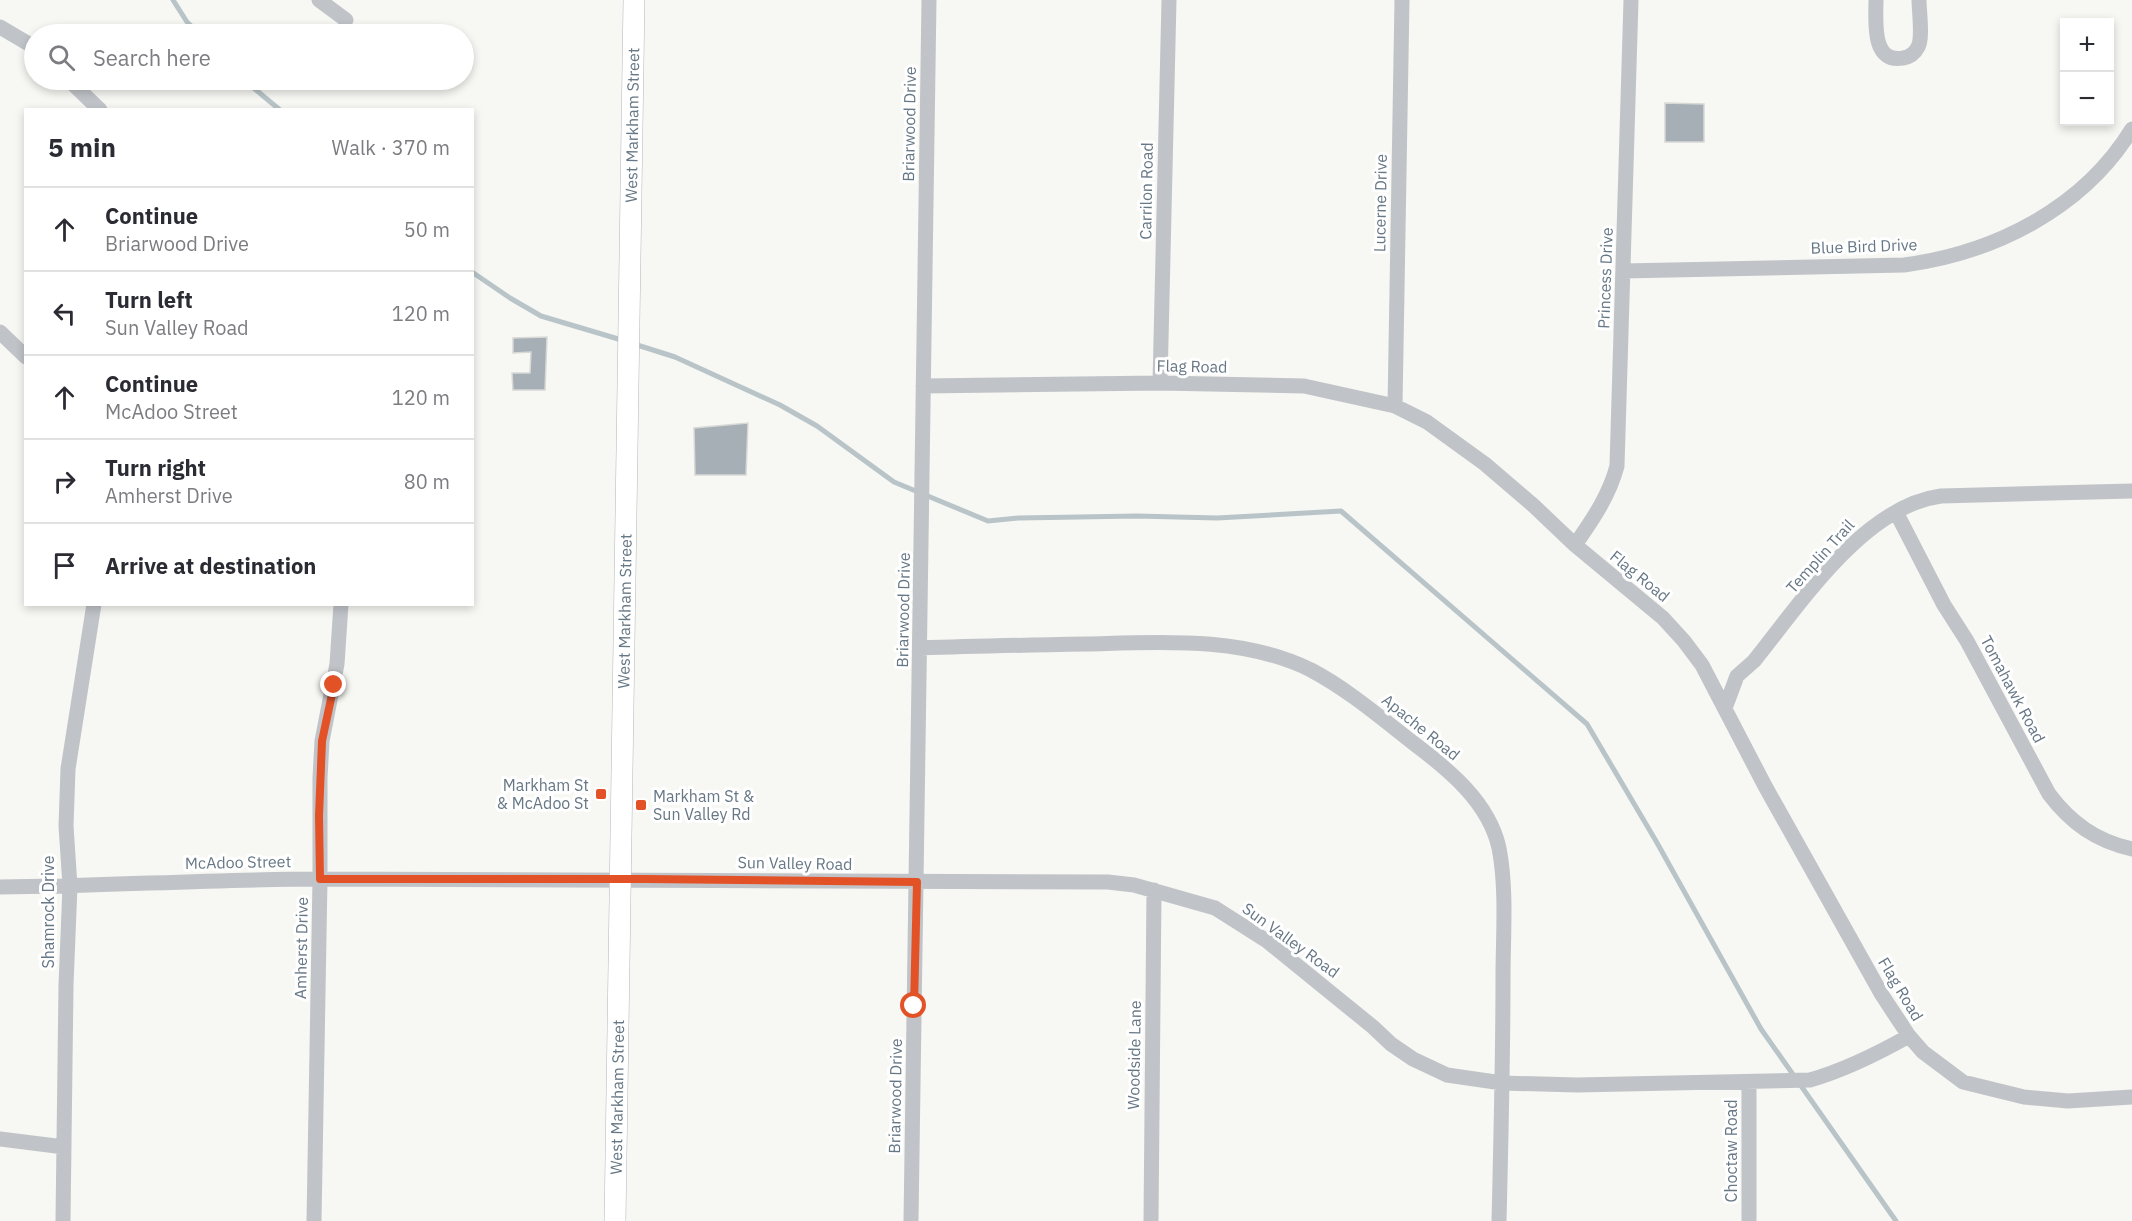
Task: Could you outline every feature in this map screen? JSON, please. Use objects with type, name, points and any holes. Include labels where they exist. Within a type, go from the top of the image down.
[{"type":"main road","name":"West Markham Street","points":[[615,1221],[634,0]]},
{"type":"street","points":[[319,0],[346,20]]},
{"type":"street","name":"Briarwood Drive","points":[[911,1221],[929,0]]},
{"type":"street","name":"Carrilon Road","points":[[1160,383],[1169,0]]},
{"type":"street","name":"Lucerne Drive","points":[[1395,406],[1402,0]]},
{"type":"street","name":"Princess Drive","points":[[1575,544],[1604,503],[1617,466],[1631,0]]},
{"type":"street","points":[[1876,0],[1879,46],[1891,57],[1899,59],[1908,57],[1919,45],[1919,0]]},
{"type":"street","points":[[0,27],[24,41]]},
{"type":"street","points":[[79,90],[98,108]]},
{"type":"street","name":"Blue Bird Drive","points":[[1623,271],[1904,265],[1964,254],[2012,235],[2048,214],[2127,151],[2132,129]]},
{"type":"street","points":[[0,332],[24,355]]},
{"type":"street","name":"Flag Road","points":[[923,386],[1160,383],[1304,386],[1395,406],[1427,422],[1485,464],[1663,618],[1702,665],[1765,786],[1882,995],[1909,1036],[1923,1052],[1964,1082],[2024,1097],[2068,1101],[2132,1097]]},
{"type":"street","name":"Templin Trail","points":[[1725,708],[1737,676],[1754,661],[1851,545],[1870,528],[1896,512],[1913,503],[1941,496],[2132,490]]},
{"type":"street","name":"Tomahawk Road","points":[[1896,512],[1944,605],[1967,641],[2049,794],[2061,810],[2085,830],[2102,841],[2132,849]]},
{"type":"street","name":"Shamrock Drive","points":[[63,1221],[66,986],[70,886],[66,826],[68,769],[94,606]]},
{"type":"street","name":"Amherst Drive","points":[[314,1221],[322,741],[337,664],[340,606]]},
{"type":"street","name":"Apache Road","points":[[921,648],[1164,643],[1248,648],[1309,670],[1362,703],[1430,755],[1466,788],[1480,806],[1499,848],[1503,899],[1499,1221]]},
{"type":"street","name":"McAdoo Street","points":[[0,886],[320,879],[620,879]]},
{"type":"street","name":"Sun Valley Road","points":[[620,879],[1108,882],[1134,885],[1215,908],[1267,941],[1391,1044],[1413,1059],[1447,1075],[1502,1083],[1577,1085],[1810,1080],[1836,1073],[1880,1053],[1909,1036]]},
{"type":"street","name":"Woodside Lane","points":[[1151,1221],[1154,890]]},
{"type":"street","name":"Choctaw Road","points":[[1749,1082],[1749,1221]]},
{"type":"street","points":[[0,1139],[64,1146]]},
{"type":"building","points":[[1665,103],[1704,104],[1704,142],[1665,142]]},
{"type":"building","points":[[547,337],[545,390],[513,390],[512,373],[530,373],[531,352],[513,353],[513,338]]},
{"type":"building","points":[[748,423],[746,475],[695,475],[694,428]]},
{"type":"waterway","points":[[173,0],[189,24]]},
{"type":"waterway","points":[[256,90],[278,108]]},
{"type":"waterway","points":[[474,273],[541,316],[625,341]]},
{"type":"waterway","points":[[634,344],[675,357],[780,405],[817,426],[894,482],[988,521],[1019,518],[1137,516],[1217,518],[1341,511],[1587,724],[1656,841],[1761,1029],[1896,1221]]},
{"type":"place","name":"Markham St & McAdoo St","points":[[601,794]]},
{"type":"place","name":"Markham St & Sun Valley Rd","points":[[641,805]]},
{"type":"route","points":[[334,685],[322,741],[319,816],[320,879],[917,882],[914,1006]]}]
